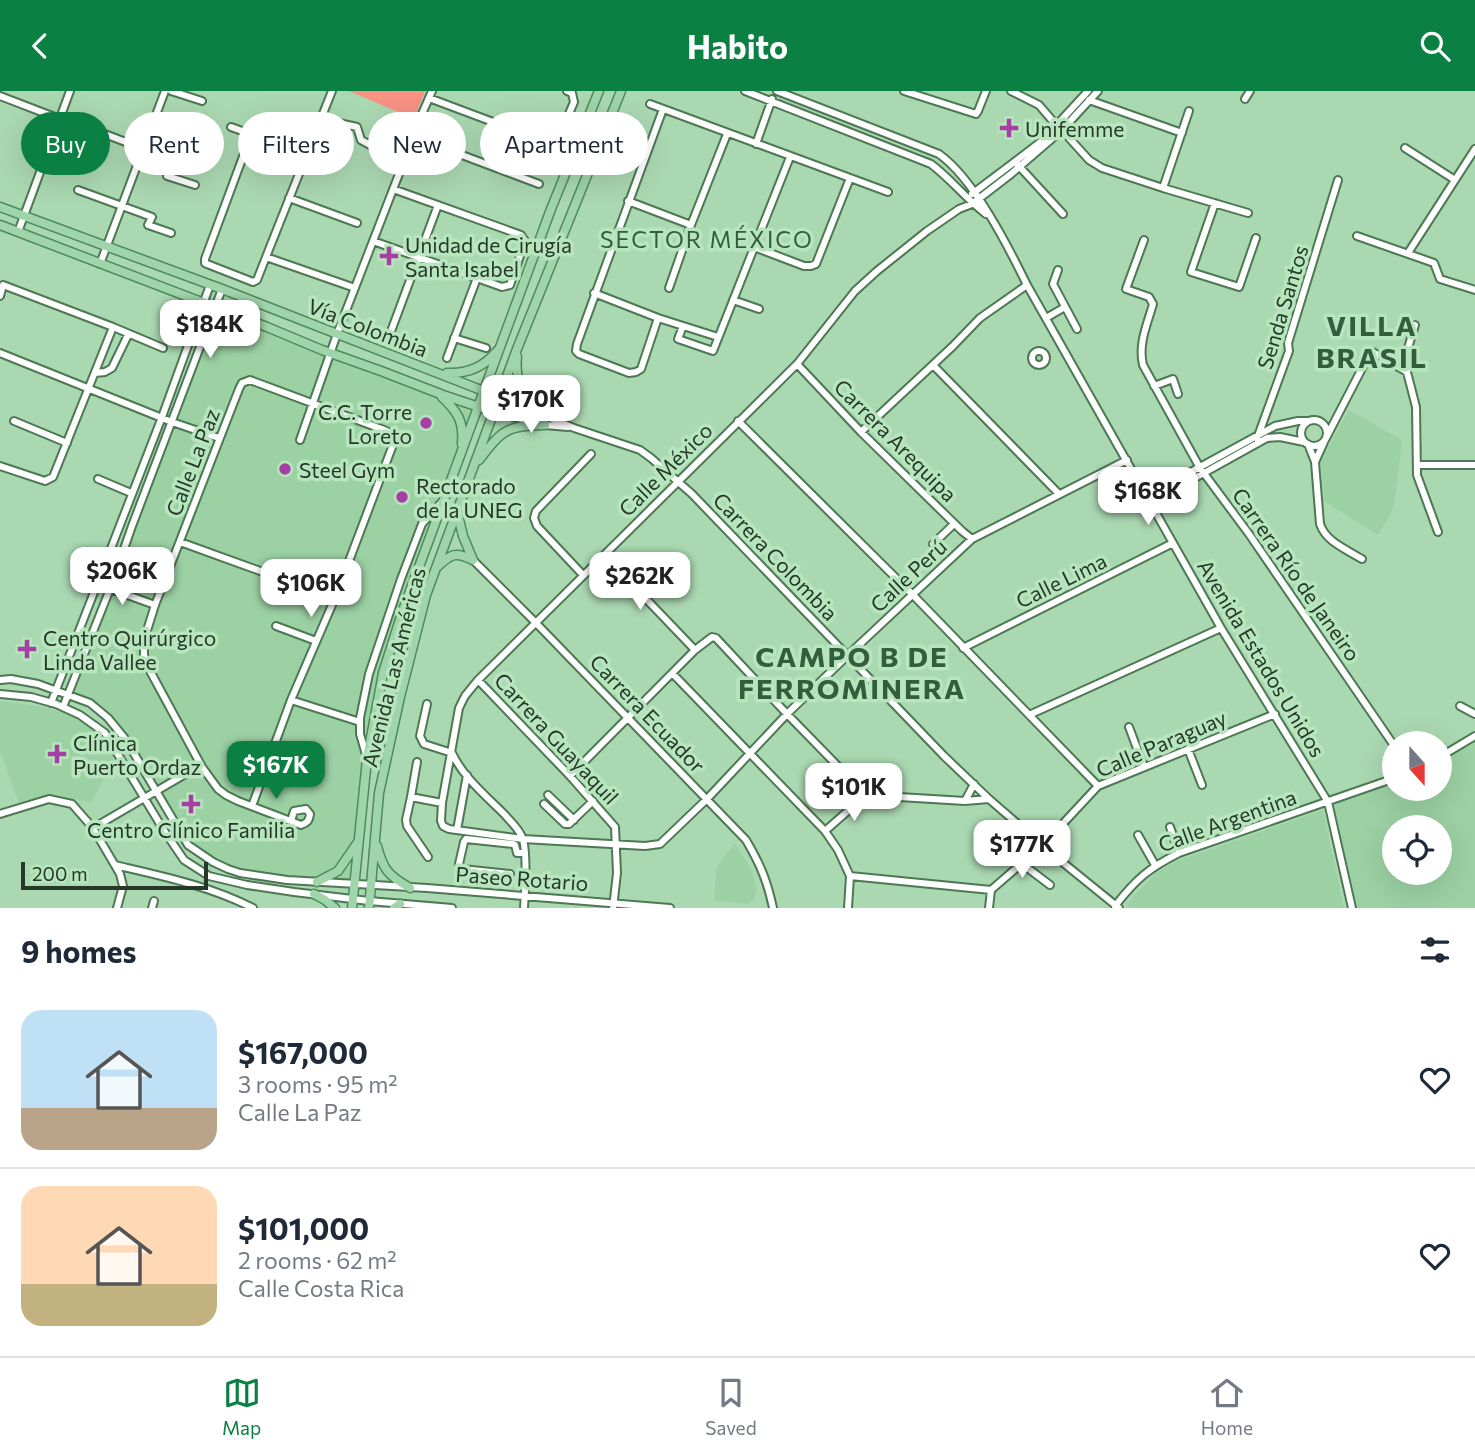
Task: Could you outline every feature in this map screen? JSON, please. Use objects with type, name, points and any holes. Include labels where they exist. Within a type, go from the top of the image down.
[{"type":"main road","name":"Avenida Las Américas","points":[[353,904],[367,759],[383,673],[442,502],[551,209],[599,91]]},
{"type":"main road","name":"Avenida Las Américas","points":[[369,905],[379,793],[419,621],[435,569],[517,349],[621,91]]},
{"type":"main road","name":"Vía Colombia","points":[[0,207],[222,289],[499,397]]},
{"type":"main road","name":"Vía Colombia","points":[[0,225],[494,412]]},
{"type":"main road","points":[[251,321],[259,304]]},
{"type":"main road","points":[[435,372],[459,373],[480,366],[501,346]]},
{"type":"main road","points":[[517,349],[516,363],[521,386],[525,395],[541,413]]},
{"type":"main road","points":[[438,393],[454,408],[462,426],[460,456]]},
{"type":"main road","points":[[473,467],[494,439],[501,434],[514,428],[545,425]]},
{"type":"main road","points":[[457,511],[463,537],[473,561]]},
{"type":"main road","points":[[435,569],[452,555],[464,555],[473,561]]},
{"type":"main road","points":[[317,882],[338,871],[360,840]]},
{"type":"main road","points":[[375,840],[383,866],[390,876],[410,888]]},
{"type":"main road","points":[[314,894],[335,908]]},
{"type":"street","points":[[62,112],[71,91]]},
{"type":"street","points":[[157,112],[165,91]]},
{"type":"street","points":[[323,112],[332,91]]},
{"type":"street","points":[[423,112],[430,95],[550,143],[558,140],[574,102],[572,93],[566,91]]},
{"type":"street","name":"Avenida Estados Unidos","points":[[745,91],[931,164],[973,199],[989,217],[1011,251],[1086,392],[1221,628],[1328,802],[1352,908]]},
{"type":"street","points":[[756,144],[776,91]]},
{"type":"street","name":"Avenida Estados Unidos","points":[[776,91],[939,154],[960,174],[973,199]]},
{"type":"street","points":[[904,91],[976,114],[986,91]]},
{"type":"street","points":[[1011,91],[1039,104],[1089,160],[1102,168],[1248,213]]},
{"type":"street","points":[[1059,128],[1088,91]]},
{"type":"street","points":[[1059,128],[1098,91]]},
{"type":"street","points":[[1245,99],[1250,91]]},
{"type":"street","points":[[176,92],[202,101]]},
{"type":"street","points":[[0,96],[44,112]]},
{"type":"street","points":[[1089,100],[1182,133]]},
{"type":"street","points":[[650,104],[888,192]]},
{"type":"street","points":[[659,318],[640,369],[636,372],[629,373],[579,355],[576,351],[594,293],[663,109]]},
{"type":"street","points":[[1163,188],[1189,111]]},
{"type":"street","points":[[354,126],[358,127],[361,140],[368,144]]},
{"type":"street","points":[[232,127],[238,130]]},
{"type":"street","name":"Calle México","points":[[457,829],[443,826],[442,803],[459,708],[478,680],[797,364],[855,291],[1059,128]]},
{"type":"street","points":[[669,288],[727,134]]},
{"type":"street","points":[[300,440],[330,352],[411,143],[422,139],[539,184]]},
{"type":"street","points":[[1405,148],[1455,180]]},
{"type":"street","points":[[1408,253],[1475,149]]},
{"type":"street","points":[[683,326],[678,339],[713,351],[790,157]]},
{"type":"street","points":[[1017,164],[1063,215]]},
{"type":"street","points":[[238,170],[205,263],[253,282],[257,280],[296,175]]},
{"type":"street","points":[[18,232],[39,175]]},
{"type":"street","points":[[100,264],[133,175]]},
{"type":"street","points":[[167,175],[195,185]]},
{"type":"street","points":[[754,247],[804,266],[816,264],[850,178]]},
{"type":"street","name":"Senda Santos","points":[[1258,440],[1289,351],[1287,343],[1338,180]]},
{"type":"street","points":[[373,241],[477,278],[506,287],[510,285],[524,237],[393,189]]},
{"type":"street","points":[[78,190],[152,216],[148,225],[171,233]]},
{"type":"street","points":[[289,198],[357,223]]},
{"type":"street","points":[[628,201],[691,225]]},
{"type":"street","points":[[1215,203],[1191,272],[1240,287],[1256,238]]},
{"type":"street","points":[[390,334],[438,205]]},
{"type":"street","points":[[1357,236],[1434,263],[1440,279],[1475,290]]},
{"type":"street","name":"Carrera Río de Janeiro","points":[[1144,240],[1126,289],[1149,297],[1153,305],[1141,344],[1143,365],[1202,471],[1249,534],[1384,731]]},
{"type":"street","points":[[266,257],[355,288]]},
{"type":"street","points":[[1058,270],[1053,283],[1077,329]]},
{"type":"street","points":[[447,358],[477,278]]},
{"type":"street","points":[[0,296],[3,285],[163,348]]},
{"type":"street","points":[[51,703],[210,285]]},
{"type":"street","points":[[861,432],[980,318],[1027,285]]},
{"type":"street","points":[[63,707],[222,289]]},
{"type":"street","points":[[594,293],[718,337]]},
{"type":"street","points":[[733,300],[759,309]]},
{"type":"street","points":[[1046,318],[1065,307]]},
{"type":"street","points":[[1415,325],[1405,358],[1416,407],[1417,475],[1437,532]]},
{"type":"street","points":[[0,465],[44,481],[53,477],[113,327]]},
{"type":"street","points":[[95,373],[112,368],[128,335]]},
{"type":"street","points":[[454,338],[486,348]]},
{"type":"street","points":[[1315,462],[1371,351],[1407,372]]},
{"type":"street","points":[[0,353],[219,438]]},
{"type":"street","name":"Carrera Arequipa","points":[[797,364],[861,432],[972,539]]},
{"type":"street","points":[[933,365],[1059,494]]},
{"type":"street","points":[[1154,386],[1173,379],[1178,394]]},
{"type":"street","name":"Calle La Paz","points":[[291,821],[226,795],[218,789],[201,765],[146,664],[144,640],[155,605],[242,383],[255,381],[313,403]]},
{"type":"street","name":"Carrera Colombia","points":[[499,397],[574,428],[640,450],[651,458],[692,494],[944,756],[989,799],[1117,907]]},
{"type":"street","points":[[252,806],[291,700],[335,598],[394,437],[384,430],[313,403]]},
{"type":"street","name":"Carrera Colombia","points":[[494,412],[545,425],[574,428]]},
{"type":"street","points":[[1148,500],[1258,440],[1276,426],[1327,418],[1339,412]]},
{"type":"street","points":[[1258,440],[1280,437],[1316,446],[1325,440],[1327,433],[1324,425],[1316,420]]},
{"type":"street","points":[[14,421],[67,443]]},
{"type":"street","points":[[738,421],[913,595],[1098,786]]},
{"type":"street","points":[[1308,421],[1301,431],[1315,462],[1323,533],[1329,540],[1362,559]]},
{"type":"street","points":[[583,575],[537,526],[534,517],[536,511],[591,454]]},
{"type":"street","name":"Calle Perú","points":[[617,845],[660,844],[707,799],[787,714],[972,539],[1126,460]]},
{"type":"street","points":[[1417,465],[1475,465]]},
{"type":"street","points":[[98,479],[131,493]]},
{"type":"street","name":"Avenida Las Américas","points":[[367,759],[360,734],[360,722],[369,674],[422,524],[442,502]]},
{"type":"street","points":[[933,544],[954,524]]},
{"type":"street","points":[[180,542],[335,598]]},
{"type":"street","name":"Calle Lima","points":[[963,648],[1173,544]]},
{"type":"street","points":[[604,555],[695,650]]},
{"type":"street","name":"Carrera Ecuador","points":[[473,561],[746,840],[760,864],[773,908]]},
{"type":"street","points":[[96,584],[155,605]]},
{"type":"street","points":[[276,626],[316,641]]},
{"type":"street","points":[[1029,715],[1221,628]]},
{"type":"street","points":[[570,776],[695,650],[712,637],[716,638],[866,795],[965,801],[989,799]]},
{"type":"street","points":[[673,674],[825,831],[838,850],[850,876],[848,908]]},
{"type":"street","name":"Paseo Rotario","points":[[0,680],[11,679],[38,684],[90,703],[108,718],[126,740],[188,845],[213,862],[240,873],[287,880],[670,908]]},
{"type":"street","name":"Carrera Guayaquil","points":[[478,680],[615,827],[617,845],[614,905]]},
{"type":"street","name":"Paseo Rotario","points":[[0,694],[31,697],[63,707],[80,715],[105,733],[184,860],[209,876],[247,885],[314,894],[353,904],[453,908]]},
{"type":"street","points":[[291,700],[360,722]]},
{"type":"street","points":[[427,704],[421,741],[452,753],[456,762],[516,827],[523,839],[524,908]]},
{"type":"street","points":[[1460,706],[1475,714]]},
{"type":"street","name":"Calle Paraguay","points":[[991,890],[1043,845],[1098,786],[1275,714]]},
{"type":"street","points":[[1129,727],[1144,767]]},
{"type":"street","points":[[1452,750],[1475,736]]},
{"type":"street","points":[[1188,749],[1202,785]]},
{"type":"street","points":[[417,762],[406,820],[407,826],[428,857]]},
{"type":"street","points":[[93,828],[201,765]]},
{"type":"street","points":[[467,775],[457,829],[523,839],[617,845]]},
{"type":"street","name":"Calle Argentina","points":[[1117,907],[1135,881],[1155,865],[1179,853],[1382,783]]},
{"type":"street","points":[[965,801],[974,784]]},
{"type":"street","points":[[548,795],[574,820]]},
{"type":"street","points":[[825,831],[866,795]]},
{"type":"street","points":[[411,797],[442,803]]},
{"type":"street","points":[[0,814],[48,800],[72,804],[93,828],[120,874],[123,886],[117,908]]},
{"type":"street","points":[[544,804],[565,824],[569,824],[593,801]]},
{"type":"street","points":[[1170,827],[1179,853]]},
{"type":"street","points":[[1138,835],[1155,865]]},
{"type":"street","points":[[510,874],[462,869],[459,865],[466,839],[513,844],[517,853],[525,853]]},
{"type":"street","points":[[1021,863],[1050,885]]},
{"type":"street","points":[[115,865],[222,894],[253,908]]},
{"type":"street","points":[[850,876],[991,890],[989,908]]},
{"type":"shaded area","points":[[349,91],[425,91],[417,112],[398,112]]},
{"type":"shaded area","points":[[216,307],[478,407],[383,673],[367,759],[355,885],[287,880],[228,869],[188,845],[124,740],[90,703],[68,694]]},
{"type":"shaded area","points":[[1349,410],[1402,440],[1393,509],[1378,535],[1324,501],[1321,460]]},
{"type":"shaded area","name":"Clínica Puerto Ordaz","points":[[0,701],[61,712],[85,722],[106,740],[116,756],[91,803],[62,796],[48,797],[20,806],[0,751]]},
{"type":"shaded area","points":[[1475,736],[1475,908],[1352,908],[1328,802],[1382,783],[1382,801],[1452,801],[1452,750]]},
{"type":"shaded area","points":[[1323,810],[1344,908],[1131,908],[1126,904],[1156,873],[1177,861]]},
{"type":"shaded area","points":[[735,843],[750,867],[757,889],[754,900],[748,904],[714,900],[717,866]]},
{"type":"place","name":"Unifemme","points":[[1009,128]]},
{"type":"place","name":"Unidad de Cirugía Santa Isabel","points":[[389,256]]},
{"type":"place","name":"C.C. Torre Loreto","points":[[426,423]]},
{"type":"place","name":"Steel Gym","points":[[285,469]]},
{"type":"place","name":"Rectorado de la UNEG","points":[[402,497]]},
{"type":"place","name":"Centro Quirúrgico Linda Vallee","points":[[27,649]]},
{"type":"place","name":"Clínica Puerto Ordaz","points":[[57,754]]},
{"type":"place","name":"Centro Clínico Familia","points":[[191,804]]},
{"type":"district","name":"SECTOR MÉXICO","points":[[707,239]]},
{"type":"district","name":"VILLA BRASIL","points":[[1372,341]]},
{"type":"district","name":"CAMPO B DE FERROMINERA","points":[[852,672]]}]
